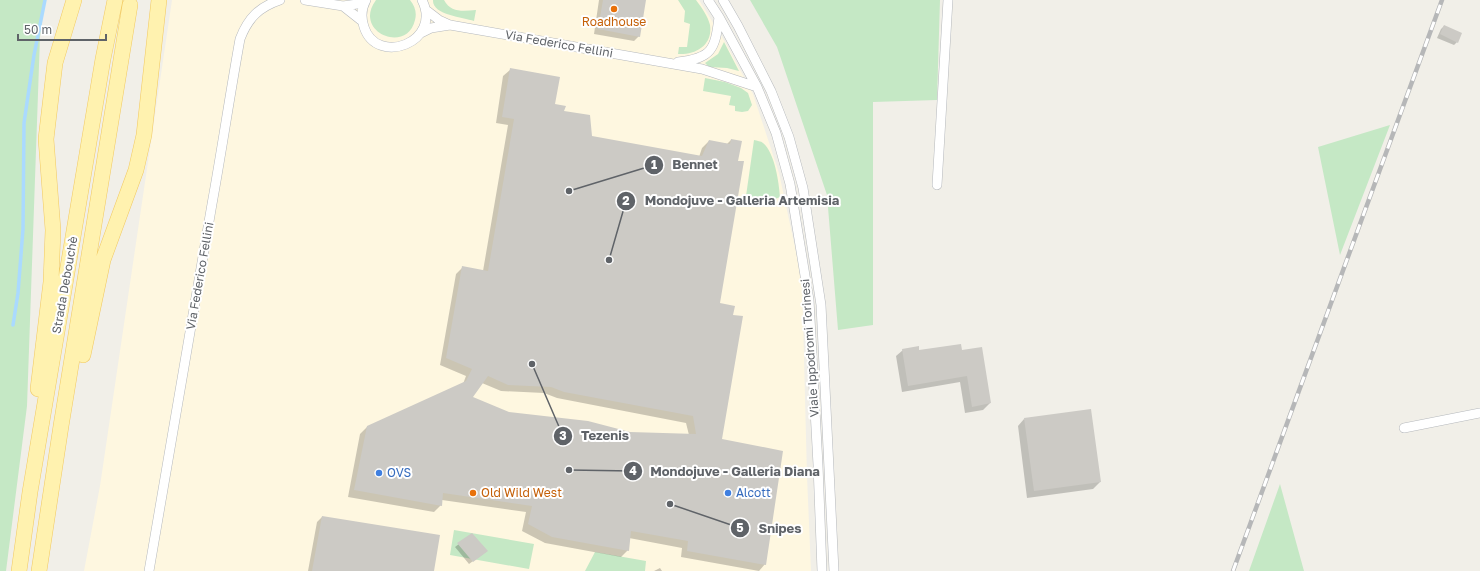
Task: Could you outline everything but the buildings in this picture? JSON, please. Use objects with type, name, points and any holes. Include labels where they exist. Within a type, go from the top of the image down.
[{"type":"main road","points":[[30,492],[34,421],[51,282],[54,230],[46,139],[56,63],[74,0]]},
{"type":"main road","name":"Strada Debouchè","points":[[19,571],[30,492],[115,0]]},
{"type":"main road","points":[[61,426],[72,400],[103,260],[136,170],[144,135],[159,0]]},
{"type":"main road","name":"Strada Debouchè","points":[[39,571],[61,426],[130,5]]},
{"type":"street","name":"Via Federico Fellini","points":[[149,571],[240,39],[245,25],[252,16],[268,4],[280,0]]},
{"type":"street","points":[[305,0],[343,6],[365,2],[362,21]]},
{"type":"street","points":[[421,33],[425,26],[426,10],[422,0]]},
{"type":"street","name":"Viale Ippodromi Torinesi","points":[[708,0],[719,17],[757,87],[776,132],[790,184],[809,300],[822,571]]},
{"type":"street","name":"Viale Ippodromi Torinesi","points":[[723,0],[771,91],[788,137],[802,188],[821,305],[834,571]]},
{"type":"street","points":[[937,185],[948,0]]},
{"type":"street","points":[[343,6],[362,21]]},
{"type":"street","name":"Via Federico Fellini","points":[[426,10],[435,17],[450,24],[668,62],[711,71],[757,87]]},
{"type":"street","name":"Via Federico Fellini","points":[[668,62],[694,60],[704,56],[717,39],[719,17]]},
{"type":"street","name":"Via Federico Fellini","points":[[362,21],[365,30],[371,38],[386,46],[394,47],[410,43],[421,33],[431,28],[450,24]]},
{"type":"street","points":[[1404,428],[1480,413]]},
{"type":"shaded area","points":[[172,0],[699,0],[725,42],[753,94],[779,173],[802,280],[811,571],[84,571],[100,486]]},
{"type":"green space","points":[[0,0],[44,0],[40,37],[27,406],[6,571],[0,571]]},
{"type":"green space","points":[[376,0],[410,0],[416,15],[410,31],[402,36],[393,37],[384,35],[376,30],[371,22],[370,11]]},
{"type":"green space","points":[[433,0],[444,0],[450,7],[458,10],[476,10],[474,21],[449,15],[437,9]]},
{"type":"green space","points":[[678,0],[696,0],[706,15],[710,25],[709,38],[706,43],[697,51],[691,53],[678,54],[679,47],[687,47],[690,24],[684,22],[685,11]]},
{"type":"green space","points":[[750,0],[940,0],[937,100],[873,102],[873,325],[838,330],[827,195],[777,47]]},
{"type":"green space","points":[[724,42],[739,71],[727,68],[709,67],[705,63],[718,54]]},
{"type":"green space","points":[[705,78],[725,82],[741,88],[748,93],[752,105],[748,111],[735,111],[735,106],[729,105],[731,96],[703,91]]},
{"type":"green space","points":[[1390,125],[1340,255],[1318,147]]},
{"type":"green space","points":[[754,140],[763,143],[771,154],[777,176],[780,197],[773,200],[746,196]]},
{"type":"green space","points":[[1280,484],[1304,571],[1249,571]]},
{"type":"green space","points":[[454,530],[534,544],[529,569],[450,555]]},
{"type":"green space","points":[[595,552],[646,561],[645,571],[585,571]]},
{"type":"waterway","points":[[13,325],[18,293],[23,229],[24,123],[34,55],[45,0]]},
{"type":"railway","points":[[1233,571],[1442,0]]},
{"type":"place","name":"Roadhouse","points":[[614,9]]},
{"type":"place","name":"Bennet","points":[[569,191]]},
{"type":"place","name":"Mondojuve - Galleria Artemisia","points":[[609,260]]},
{"type":"place","name":"Tezenis","points":[[532,364]]},
{"type":"place","name":"Mondojuve - Galleria Diana","points":[[569,470]]},
{"type":"place","name":"OVS","points":[[379,473]]},
{"type":"place","name":"Old Wild West","points":[[473,493]]},
{"type":"place","name":"Alcott","points":[[728,493]]},
{"type":"place","name":"Snipes","points":[[670,504]]}]
